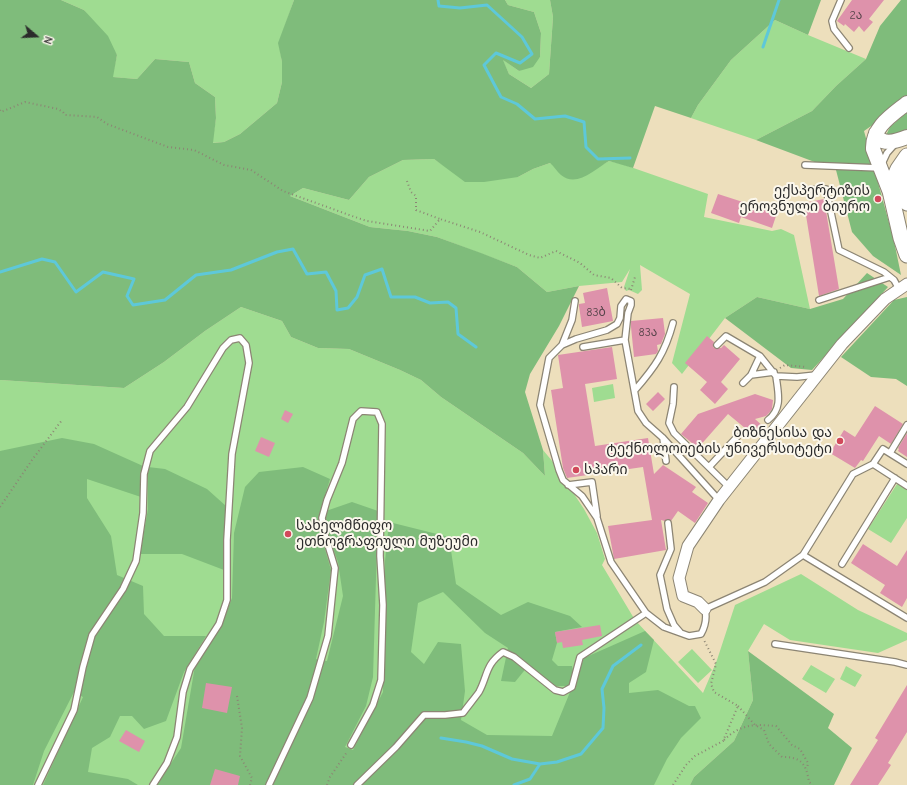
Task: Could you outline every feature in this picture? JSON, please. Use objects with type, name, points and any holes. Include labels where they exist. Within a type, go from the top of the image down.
[{"type":"main road","points":[[907,156],[898,168],[891,195],[901,238],[907,255]]},
{"type":"main road","points":[[907,163],[902,179],[902,190],[907,203]]},
{"type":"street","points":[[891,195],[873,149],[873,143],[879,127],[907,103]]},
{"type":"street","points":[[876,133],[881,141],[889,142],[903,138]]},
{"type":"street","points":[[705,609],[698,602],[683,596],[679,578],[688,546],[728,487],[842,344],[885,298],[903,288]]},
{"type":"lane","points":[[841,0],[832,21],[834,29],[849,48]]},
{"type":"lane","points":[[805,165],[880,168],[887,153],[903,138]]},
{"type":"lane","points":[[806,190],[826,189],[839,250],[884,272],[903,288]]},
{"type":"lane","points":[[819,300],[890,277]]},
{"type":"lane","points":[[597,518],[582,496],[563,480],[540,405],[549,358],[562,345],[612,328],[617,324],[620,318],[623,302],[626,299],[630,301],[631,305],[628,313],[625,340],[638,411],[646,423],[663,438],[719,500]]},
{"type":"lane","points":[[562,345],[572,320],[575,301]]},
{"type":"lane","points":[[634,390],[658,361],[669,339],[673,323]]},
{"type":"lane","points":[[717,345],[726,336],[760,356],[775,374],[778,405],[773,416],[768,420]]},
{"type":"lane","points":[[38,785],[74,710],[83,667],[92,635],[123,589],[136,561],[143,513],[144,474],[150,451],[187,407],[223,348],[231,340],[240,338],[246,345],[249,363],[232,454],[227,540],[227,600],[218,624],[190,669],[183,692],[177,737],[167,763],[153,785]]},
{"type":"lane","points":[[583,347],[625,340]]},
{"type":"lane","points":[[743,383],[751,375],[760,356]]},
{"type":"lane","points":[[751,375],[775,374],[797,377],[817,375]]},
{"type":"lane","points":[[674,387],[674,404],[669,423],[674,433],[728,487]]},
{"type":"lane","points":[[269,785],[310,698],[328,636],[335,568],[325,535],[322,518],[327,500],[342,463],[353,419],[361,411],[377,412],[382,424],[380,556],[383,605],[381,680],[373,705],[351,745]]},
{"type":"lane","points":[[890,453],[907,425]]},
{"type":"lane","points":[[709,467],[737,437]]},
{"type":"lane","points":[[663,438],[666,461]]},
{"type":"lane","points":[[568,485],[592,482],[597,518],[610,562],[646,614],[664,627],[688,636],[701,634],[707,617],[705,609],[765,582],[803,555],[853,474],[873,464],[883,449],[907,464]]},
{"type":"lane","points":[[873,464],[907,486]]},
{"type":"lane","points":[[842,564],[895,478]]},
{"type":"lane","points":[[668,523],[671,549],[660,575],[667,609],[674,625],[680,633]]},
{"type":"lane","points":[[803,555],[907,618]]},
{"type":"lane","points":[[357,785],[396,747],[424,715],[463,713],[479,692],[486,673],[494,659],[503,652],[514,657],[555,690],[563,692],[572,687],[580,657],[646,614]]},
{"type":"lane","points":[[774,644],[895,662],[907,666]]},
{"type":"path","points":[[0,110],[2,112],[25,102],[58,109],[65,115],[97,117],[107,124],[168,147],[194,150],[224,166],[251,170],[283,191],[367,221],[430,231],[440,219]]},
{"type":"path","points":[[407,181],[411,192],[416,196],[416,210],[480,232],[529,255],[540,258],[556,251],[580,263],[594,275],[611,278],[622,288],[631,289]]},
{"type":"path","points":[[628,299],[635,277]]},
{"type":"path","points":[[775,374],[785,365],[799,367]]},
{"type":"path","points":[[0,507],[32,460],[62,420]]},
{"type":"path","points":[[701,634],[716,664],[710,684],[714,692],[738,706],[755,726],[764,730],[769,744],[782,757],[794,757],[804,764],[807,769]]},
{"type":"path","points":[[237,696],[242,728],[240,756],[252,778],[250,785]]},
{"type":"path","points":[[723,741],[738,706]]},
{"type":"path","points":[[673,785],[690,760],[723,741],[733,731],[744,726],[776,726],[792,745],[800,749],[808,763],[807,769],[809,782],[813,785]]},
{"type":"path","points":[[327,785],[330,777],[351,745]]},
{"type":"green space","points":[[0,0],[61,0],[84,10],[108,36],[117,55],[113,77],[137,79],[155,59],[189,62],[195,83],[215,97],[216,118],[213,143],[224,142],[240,134],[277,103],[282,82],[282,62],[278,43],[294,0],[505,0],[508,5],[534,12],[541,33],[540,57],[533,67],[519,71],[503,60],[509,74],[531,88],[549,74],[553,17],[550,0],[821,0],[808,35],[775,20],[731,60],[698,105],[691,118],[655,106],[633,168],[609,161],[586,176],[573,179],[561,175],[550,163],[533,169],[518,177],[484,182],[465,182],[434,159],[403,160],[369,177],[349,200],[303,188],[290,196],[370,227],[408,231],[437,237],[481,253],[517,267],[547,292],[579,286],[559,326],[530,374],[525,392],[543,450],[545,476],[523,453],[441,397],[421,380],[349,349],[318,348],[291,337],[282,321],[241,307],[205,331],[164,362],[124,388],[0,380]]},
{"type":"green space","points":[[61,0],[294,0],[279,43],[282,62],[282,82],[277,103],[240,134],[224,142],[212,143],[216,118],[215,97],[195,83],[189,62],[155,59],[137,79],[112,77],[117,55],[84,10]]},
{"type":"green space","points":[[505,0],[550,0],[553,17],[549,74],[531,88],[509,74],[502,59],[519,71],[540,57],[541,33],[534,12],[508,5]]},
{"type":"green space","points":[[901,0],[907,0],[907,101],[864,131],[894,241],[901,275],[873,256],[852,232],[836,170],[756,140],[812,111],[836,86],[866,59],[880,26]]},
{"type":"green space","points":[[775,20],[866,59],[836,86],[812,111],[756,140],[691,118],[698,105],[731,60]]},
{"type":"green space","points":[[907,112],[907,137],[886,135],[890,127]]},
{"type":"green space","points":[[434,159],[446,167],[518,177],[533,169],[550,163],[598,167],[609,161],[622,164],[708,194],[704,217],[772,231],[781,229],[794,235],[810,309],[757,297],[725,318],[682,374],[672,363],[690,294],[640,265],[642,290],[638,294],[629,290],[626,291],[624,287],[630,269],[622,282],[579,286],[547,292],[517,267],[437,237],[408,231],[370,227],[290,196],[303,188],[349,200],[369,177],[403,160]]},
{"type":"green space","points":[[867,273],[888,287],[812,370],[791,368],[725,318],[757,297],[810,309],[843,299]]},
{"type":"green space","points":[[907,297],[907,386],[896,379],[871,377],[841,357],[894,300]]},
{"type":"green space","name":"სახელმწიფო ეთნოგრაფიული მუზეუმი","points":[[241,307],[282,321],[291,337],[318,348],[349,349],[421,380],[441,397],[523,453],[545,476],[543,450],[553,462],[561,481],[574,494],[584,509],[597,533],[605,559],[602,565],[635,620],[703,693],[717,660],[735,605],[801,574],[858,610],[907,633],[907,640],[878,653],[790,640],[764,624],[748,651],[753,700],[734,741],[694,777],[690,785],[0,785],[0,380],[124,388],[164,362],[205,331]]},
{"type":"green space","points":[[613,384],[615,398],[594,402],[592,388]]},
{"type":"green space","points":[[62,438],[94,444],[143,466],[141,497],[87,479],[87,498],[111,536],[117,575],[143,586],[144,614],[164,636],[206,636],[184,672],[166,721],[144,729],[132,716],[120,716],[110,737],[92,748],[88,772],[128,779],[138,785],[43,785],[83,697],[74,692],[44,751],[33,785],[0,785],[0,451]]},
{"type":"green space","points":[[148,467],[165,469],[207,489],[226,506],[224,570],[182,554],[140,554],[148,509]]},
{"type":"green space","points":[[303,467],[330,479],[321,509],[320,532],[331,570],[324,622],[316,659],[327,661],[343,596],[338,562],[326,529],[326,511],[352,502],[378,511],[373,677],[366,706],[345,747],[353,750],[383,692],[385,561],[389,522],[449,537],[456,584],[501,615],[528,602],[570,616],[582,627],[555,632],[557,643],[552,660],[558,666],[572,666],[574,675],[569,686],[555,686],[528,666],[515,682],[501,681],[508,648],[485,633],[443,592],[418,603],[411,652],[424,664],[438,642],[461,644],[465,691],[461,720],[487,735],[552,736],[584,658],[645,631],[654,640],[646,672],[629,683],[629,693],[658,690],[689,706],[695,706],[701,718],[681,738],[667,759],[654,785],[157,785],[181,748],[195,666],[220,629],[232,598],[234,533],[245,487],[259,472]]},
{"type":"green space","points":[[897,484],[907,490],[907,518],[891,543],[868,529]]},
{"type":"green space","points":[[692,649],[712,670],[698,683],[678,662]]},
{"type":"green space","points":[[748,651],[834,714],[828,728],[852,748],[834,785],[690,785],[694,777],[734,741],[753,700]]},
{"type":"green space","points":[[811,665],[835,679],[826,693],[802,679]]},
{"type":"green space","points":[[846,666],[862,675],[855,687],[840,679]]},
{"type":"building","points":[[852,0],[884,0],[869,19],[873,22],[864,32],[859,26],[854,32],[845,24],[844,26],[837,21]]},
{"type":"building","points":[[718,194],[777,213],[772,228],[741,217],[739,223],[711,213]]},
{"type":"building","points":[[824,199],[839,289],[819,296],[804,203]]},
{"type":"building","points":[[607,288],[613,321],[582,327],[579,304],[585,303],[583,293]]},
{"type":"building","points":[[663,318],[665,334],[661,344],[657,345],[658,351],[656,354],[634,357],[631,321]]},
{"type":"building","points":[[707,336],[714,342],[714,348],[721,348],[724,345],[740,359],[721,382],[728,389],[715,404],[700,390],[707,382],[685,363]]},
{"type":"building","points":[[612,347],[617,379],[585,384],[595,446],[648,438],[654,474],[663,465],[696,487],[692,492],[708,503],[695,523],[678,511],[671,521],[668,519],[665,521],[661,520],[666,550],[614,559],[608,526],[652,520],[643,467],[567,478],[563,468],[551,390],[563,388],[558,355]]},
{"type":"building","points":[[658,392],[665,399],[653,411],[646,404]]},
{"type":"building","points":[[755,394],[773,400],[772,409],[769,413],[766,416],[755,419],[765,428],[757,438],[728,414],[698,448],[681,434],[698,414]]},
{"type":"building","points":[[875,406],[903,424],[891,444],[879,436],[863,461],[861,460],[855,468],[830,453],[844,430],[855,437]]},
{"type":"building","points":[[285,410],[293,414],[288,423],[281,419]]},
{"type":"building","points":[[907,433],[907,457],[898,451],[898,448]]},
{"type":"building","points":[[261,437],[275,443],[269,457],[255,451]]},
{"type":"building","points":[[863,544],[897,566],[907,550],[907,598],[902,607],[880,593],[885,585],[851,563]]},
{"type":"building","points":[[600,625],[602,636],[582,640],[583,645],[563,648],[562,642],[557,643],[555,632]]},
{"type":"building","points":[[206,683],[232,687],[227,713],[202,708]]},
{"type":"building","points":[[907,685],[907,732],[888,763],[891,765],[878,785],[850,785],[878,740],[875,738]]},
{"type":"building","points":[[126,730],[145,741],[139,752],[119,741]]},
{"type":"building","points":[[215,769],[240,776],[238,785],[210,785]]},
{"type":"waterway","points":[[438,0],[439,6],[460,8],[487,5],[522,37],[532,54],[520,63],[496,53],[484,65],[501,97],[517,104],[535,119],[565,116],[584,122],[586,147],[598,159],[630,158]]},
{"type":"waterway","points":[[763,47],[779,0]]},
{"type":"waterway","points":[[0,272],[42,259],[55,262],[76,292],[103,272],[134,279],[127,296],[133,305],[165,300],[196,275],[231,270],[277,252],[293,249],[307,274],[326,272],[336,291],[337,310],[348,308],[357,297],[365,275],[382,269],[391,297],[415,297],[430,303],[448,302],[456,308],[458,334],[476,347]]},
{"type":"waterway","points":[[514,785],[530,779],[540,764],[557,762],[581,754],[603,728],[604,708],[602,689],[613,666],[641,645]]},
{"type":"waterway","points":[[441,738],[482,746],[512,759],[540,764]]},
{"type":"place","name":"ექსპერტიზის ეროვნული ბიურო","points":[[878,199]]},
{"type":"place","name":"ბიზნესისა და ტექნოლოიების უნივერსიტეტი","points":[[840,441]]},
{"type":"place","name":"სპარი","points":[[576,470]]},
{"type":"place","name":"სახელმწიფო ეთნოგრაფიული მუზეუმი","points":[[288,534]]}]
